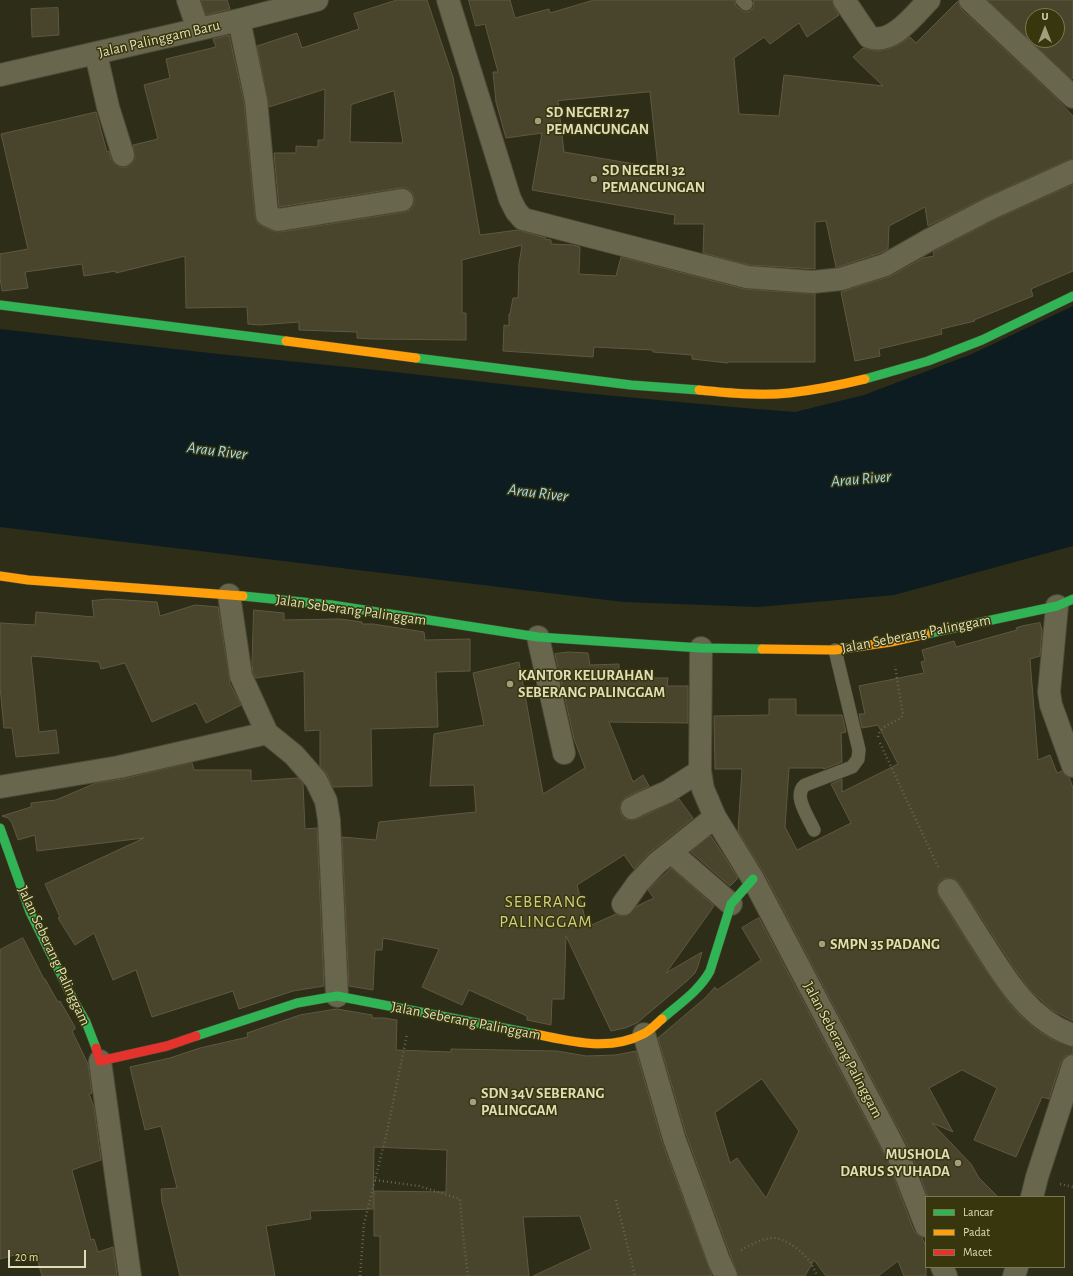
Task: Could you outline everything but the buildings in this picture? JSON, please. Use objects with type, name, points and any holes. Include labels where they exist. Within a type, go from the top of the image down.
[{"type":"street","points":[[188,0],[198,29]]},
{"type":"street","name":"Jalan Palinggam Baru","points":[[0,75],[96,54],[317,0]]},
{"type":"street","points":[[448,0],[510,199],[516,211],[523,219],[747,277],[813,282],[841,279],[885,265],[991,208],[1073,171]]},
{"type":"street","points":[[844,0],[869,37],[874,39],[880,39],[892,35],[904,26],[929,0]]},
{"type":"street","points":[[970,0],[1073,97]]},
{"type":"street","points":[[239,20],[256,100],[267,215],[278,220],[402,200]]},
{"type":"street","points":[[96,54],[108,107],[123,155]]},
{"type":"street","points":[[0,305],[631,385],[748,394],[788,393],[854,381],[899,370],[928,361],[982,340],[1073,296]]},
{"type":"street","name":"Jalan Seberang Palinggam","points":[[0,576],[28,580],[228,595],[332,605],[538,638],[701,648],[835,650],[890,642],[1065,603],[1049,692],[1051,705],[1073,766]]},
{"type":"street","points":[[228,595],[241,676],[267,733],[294,755],[316,780],[326,801],[329,820],[338,996]]},
{"type":"street","points":[[538,638],[564,753]]},
{"type":"street","name":"Jalan Seberang Palinggam","points":[[701,648],[700,771],[703,789],[715,817],[753,879],[899,1157],[925,1223]]},
{"type":"street","points":[[0,787],[119,767],[267,733]]},
{"type":"street","points":[[632,808],[674,788],[700,771]]},
{"type":"street","points":[[623,904],[647,873],[715,817]]},
{"type":"street","name":"Jalan Seberang Palinggam","points":[[0,828],[30,912],[86,1022],[100,1061],[130,1276]]},
{"type":"street","points":[[671,852],[731,904]]},
{"type":"street","name":"Jalan Seberang Palinggam","points":[[100,1061],[167,1046],[297,1003],[338,996],[586,1044],[615,1043],[630,1040],[644,1034],[697,989],[705,980],[713,962],[731,904],[753,879]]},
{"type":"street","points":[[949,890],[1004,977],[1025,1002],[1055,1027],[1073,1035]]},
{"type":"street","points":[[644,1034],[674,1138],[723,1268]]},
{"type":"street","points":[[1032,1196],[1073,1066]]},
{"type":"lane","points":[[814,830],[801,801],[800,792],[802,787],[852,767],[858,759],[859,750],[835,650]]},
{"type":"path","points":[[890,642],[903,715],[901,718],[882,728],[879,732],[878,740],[949,890]]},
{"type":"path","points":[[360,1276],[364,1224],[412,1010]]},
{"type":"path","points":[[375,1180],[419,1186],[460,1199],[468,1276]]},
{"type":"path","points":[[616,1200],[635,1276]]},
{"type":"path","points":[[723,1268],[763,1239],[772,1238],[786,1241],[802,1253],[811,1263],[818,1276]]},
{"type":"water","name":"Arau River","points":[[1073,306],[1073,546],[894,595],[758,607],[624,602],[0,527],[0,329],[583,393],[795,412],[864,395],[972,354]]},
{"type":"traffic: fast","points":[[865,379],[928,361],[982,340],[1073,296]]},
{"type":"traffic: fast","points":[[0,305],[286,341]]},
{"type":"traffic: fast","points":[[416,358],[631,385],[699,390]]},
{"type":"traffic: fast","points":[[243,596],[332,605],[538,637],[701,648],[762,649]]},
{"type":"traffic: fast","points":[[926,634],[1057,606],[1073,599]]},
{"type":"traffic: fast","points":[[0,828],[30,912],[86,1022],[96,1048]]},
{"type":"traffic: fast","points":[[662,1019],[688,997],[700,985],[710,971],[731,904],[753,879]]},
{"type":"traffic: fast","points":[[196,1036],[297,1003],[337,996],[535,1034]]},
{"type":"traffic: slow","points":[[286,341],[416,358]]},
{"type":"traffic: slow","points":[[699,390],[744,394],[778,394],[818,389],[865,379]]},
{"type":"traffic: slow","points":[[0,576],[28,580],[243,596]]},
{"type":"traffic: slow","points":[[762,649],[835,650],[891,642],[926,634]]},
{"type":"traffic: slow","points":[[535,1034],[576,1042],[603,1044],[617,1043],[646,1033],[662,1019]]},
{"type":"traffic: jam","points":[[96,1048],[100,1061],[167,1046],[196,1036]]},
{"type":"place","name":"SD NEGERI 27 PEMANCUNGAN","points":[[538,121]]},
{"type":"place","name":"SD NEGERI 32 PEMANCUNGAN","points":[[594,179]]},
{"type":"place","name":"KANTOR KELURAHAN SEBERANG PALINGGAM","points":[[510,684]]},
{"type":"place","name":"SMPN 35 PADANG","points":[[822,944]]},
{"type":"place","name":"SDN 34V SEBERANG PALINGGAM","points":[[473,1102]]},
{"type":"place","name":"MUSHOLA DARUS SYUHADA","points":[[958,1163]]},
{"type":"district","name":"SEBERANG PALINGGAM","points":[[546,912]]}]
